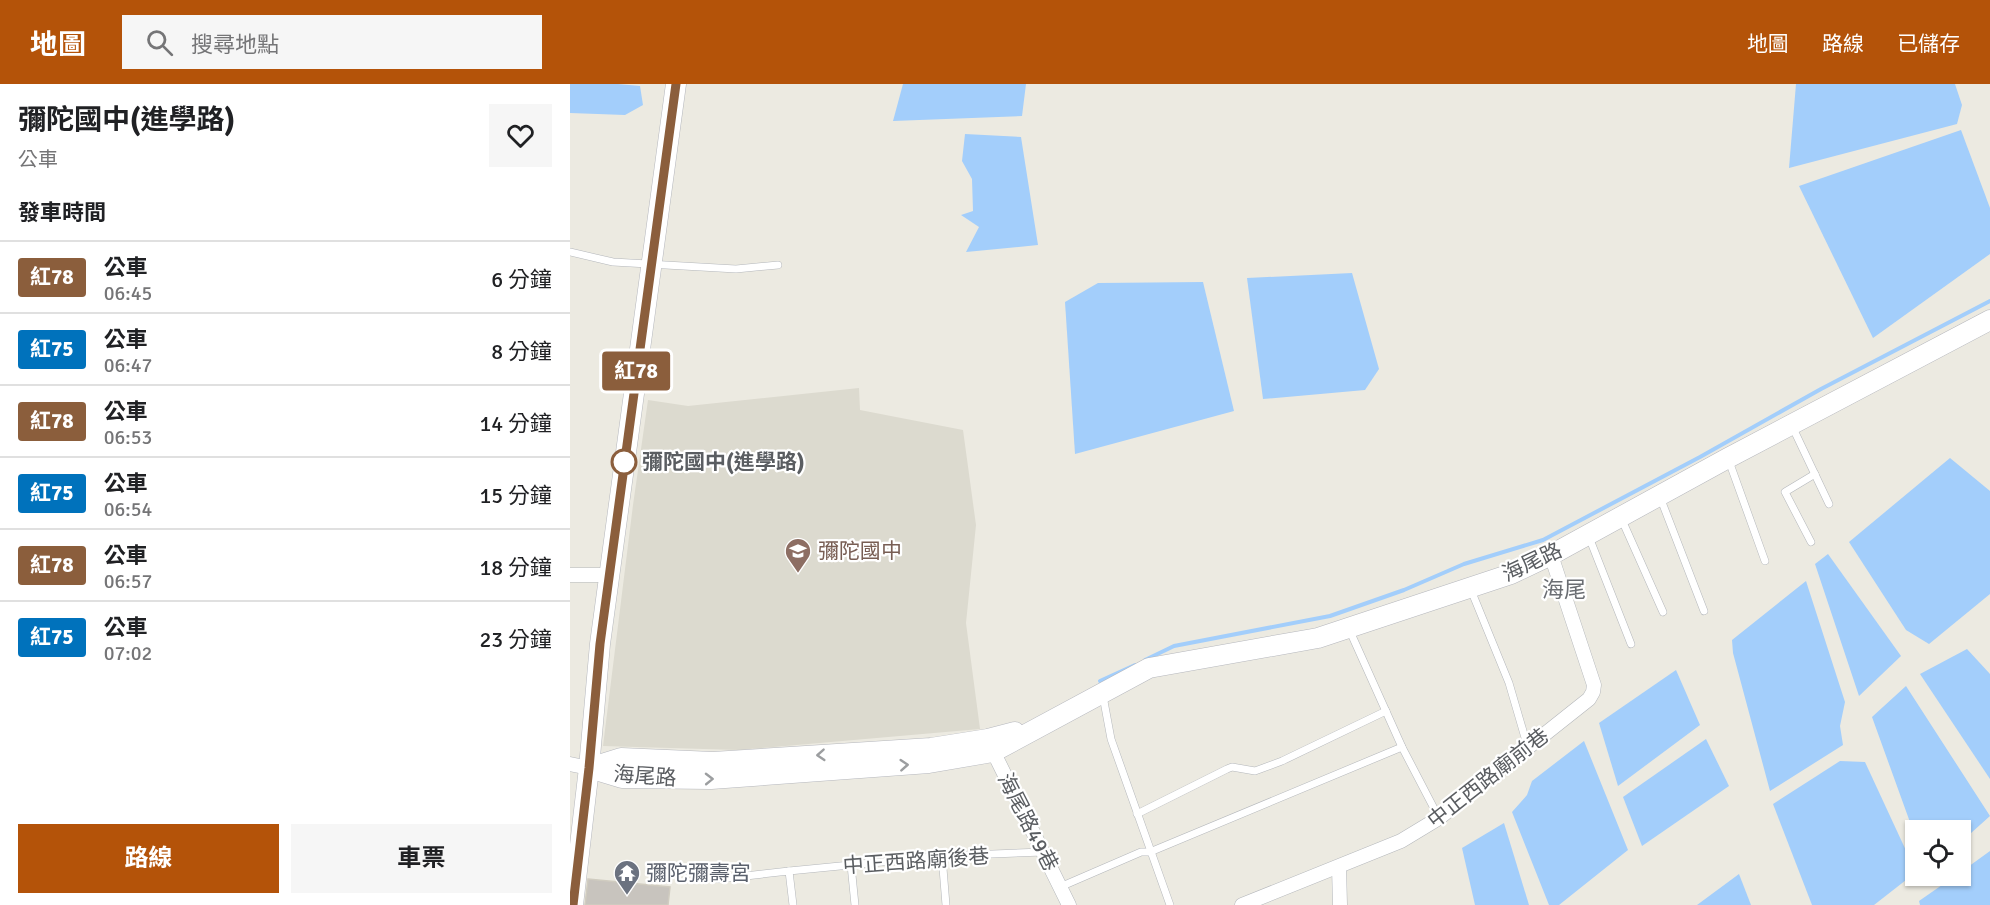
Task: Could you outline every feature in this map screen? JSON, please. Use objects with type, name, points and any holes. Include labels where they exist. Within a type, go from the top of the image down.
[{"type":"street","points":[[572,905],[580,766],[600,644],[676,84]]},
{"type":"street","name":"海尾路","points":[[580,766],[622,778],[711,779],[929,763],[990,746],[1045,724],[1149,668],[1318,638],[1511,574],[1621,518],[1728,458],[1990,320]]},
{"type":"street","name":"中正西路廟前巷","points":[[1242,905],[1401,841],[1439,818],[1589,699],[1594,685],[1551,555]]},
{"type":"street","points":[[570,575],[609,575]]},
{"type":"street","name":"海尾路49巷","points":[[990,746],[1069,905]]},
{"type":"street","points":[[1339,867],[1340,905]]},
{"type":"lane","points":[[570,252],[613,262],[736,269],[778,266]]},
{"type":"lane","points":[[1792,426],[1830,504]]},
{"type":"lane","points":[[1728,458],[1765,561]]},
{"type":"lane","points":[[1811,542],[1785,492],[1815,474]]},
{"type":"lane","points":[[1660,497],[1704,611]]},
{"type":"lane","points":[[1621,518],[1664,612]]},
{"type":"lane","points":[[1588,534],[1631,644]]},
{"type":"lane","points":[[1470,588],[1509,683],[1528,748]]},
{"type":"lane","points":[[1349,628],[1402,747],[1439,818]]},
{"type":"lane","points":[[1103,693],[1111,739],[1170,905]]},
{"type":"lane","points":[[1137,814],[1227,768],[1255,771],[1282,761],[1386,711]]},
{"type":"lane","points":[[1060,887],[1140,852],[1150,852],[1402,747]]},
{"type":"lane","name":"中正西路廟後巷","points":[[719,879],[942,856],[1042,852]]},
{"type":"lane","points":[[942,856],[946,905]]},
{"type":"lane","points":[[851,865],[855,905]]},
{"type":"lane","points":[[789,872],[793,905]]},
{"type":"shaded area","name":"彌陀國中","points":[[859,388],[860,410],[963,430],[976,525],[966,623],[980,729],[738,750],[603,746],[648,400],[688,406]]},
{"type":"water","points":[[570,84],[640,86],[643,105],[625,115],[570,113]]},
{"type":"water","points":[[903,84],[1026,84],[1022,116],[893,121]]},
{"type":"water","points":[[1796,84],[1955,84],[1962,105],[1957,124],[1789,168]]},
{"type":"water","points":[[1961,130],[1990,208],[1990,254],[1873,338],[1799,186]]},
{"type":"water","points":[[965,134],[1021,137],[1038,245],[966,252],[979,227],[961,215],[973,211],[972,179],[962,161]]},
{"type":"water","points":[[1352,273],[1379,369],[1365,390],[1263,399],[1247,278]]},
{"type":"water","points":[[1203,282],[1234,411],[1075,454],[1065,302],[1098,283]]},
{"type":"water","points":[[1950,458],[1990,491],[1990,594],[1929,644],[1906,630],[1849,542]]},
{"type":"water","points":[[1828,554],[1901,656],[1859,696],[1815,564]]},
{"type":"water","points":[[1806,581],[1845,702],[1840,726],[1843,745],[1770,791],[1733,653],[1732,640]]},
{"type":"water","points":[[1967,649],[1990,674],[1990,779],[1920,674]]},
{"type":"water","points":[[1676,670],[1700,725],[1618,786],[1599,723]]},
{"type":"water","points":[[1906,686],[1990,816],[1971,833],[1971,820],[1909,820],[1872,717]]},
{"type":"water","points":[[1706,739],[1729,786],[1642,846],[1623,797]]},
{"type":"water","points":[[1584,741],[1628,850],[1559,905],[1549,905],[1512,812],[1527,795],[1532,781]]},
{"type":"water","points":[[1840,761],[1865,762],[1905,848],[1905,881],[1874,905],[1812,905],[1773,804]]},
{"type":"water","points":[[1504,823],[1529,905],[1475,905],[1462,848]]},
{"type":"water","points":[[1990,851],[1990,905],[1920,905],[1919,901],[1941,886],[1971,886],[1971,865]]},
{"type":"water","points":[[1739,874],[1751,905],[1697,905]]},
{"type":"building","name":"彌陀彌壽宮","points":[[588,879],[670,887],[668,905],[585,905]]},
{"type":"waterway","points":[[1145,660],[1174,646],[1330,616],[1404,590],[1464,564],[1543,540],[1700,457],[1821,389],[1990,301]]},
{"type":"waterway","points":[[1100,681],[1135,665]]},
{"type":"bus line","name":"紅78","points":[[573,905],[589,768],[600,644],[676,84]]},
{"type":"place","name":"彌陀國中(進學路)","points":[[624,462]]},
{"type":"place","name":"彌陀國中","points":[[798,574]]},
{"type":"place","name":"彌陀彌壽宮","points":[[627,896]]},
{"type":"district","name":"海尾","points":[[1564,589]]}]
